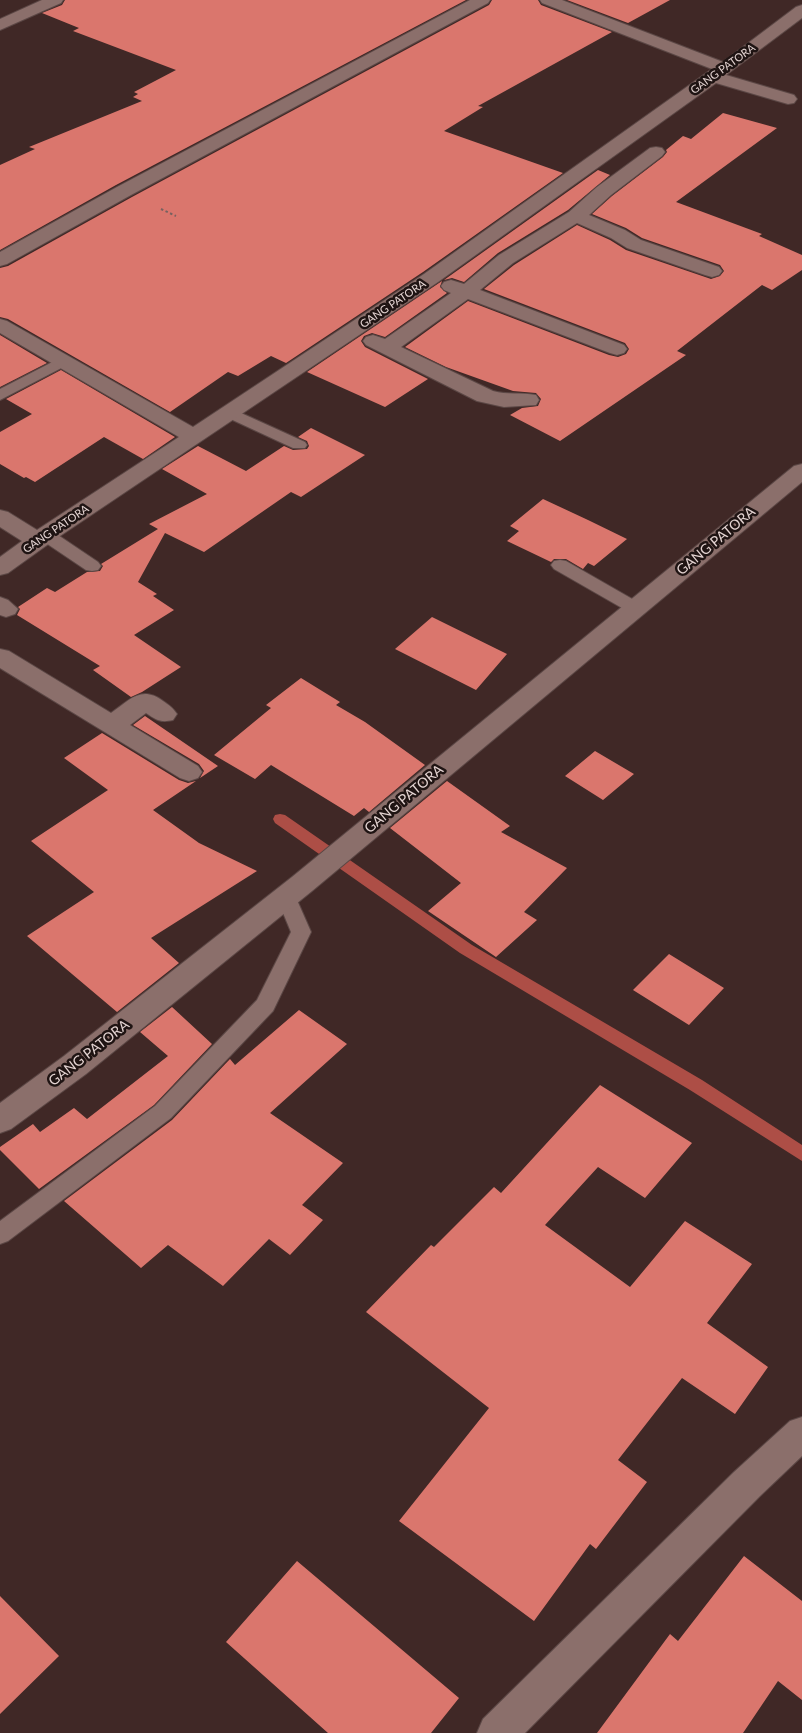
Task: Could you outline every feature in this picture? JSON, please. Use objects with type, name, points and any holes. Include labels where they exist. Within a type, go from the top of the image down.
[{"type":"street","points":[[0,25],[55,0]]},
{"type":"street","points":[[0,260],[124,191],[482,0]]},
{"type":"street","points":[[548,0],[788,100]]},
{"type":"street","name":"GANG PATORA","points":[[0,568],[431,278],[719,72],[802,10]]},
{"type":"street","points":[[387,348],[466,292],[506,259],[569,220],[656,152]]},
{"type":"street","points":[[568,180],[604,191]]},
{"type":"street","points":[[525,211],[569,220],[618,234],[634,244],[712,271]]},
{"type":"street","points":[[431,278],[617,349]]},
{"type":"street","points":[[0,325],[64,361],[102,386],[195,437]]},
{"type":"street","points":[[353,331],[486,396],[504,401],[528,400]]},
{"type":"street","name":"GANG PATORA","points":[[0,1120],[75,1064],[286,896],[802,471]]},
{"type":"street","points":[[0,517],[42,538]]},
{"type":"street","points":[[0,657],[189,772]]},
{"type":"street","points":[[112,725],[146,701],[164,714]]},
{"type":"street","points":[[498,1733],[733,1497],[802,1433]]},
{"type":"lane","points":[[0,395],[64,361]]},
{"type":"lane","points":[[230,413],[298,445]]},
{"type":"lane","points":[[42,538],[92,566]]},
{"type":"lane","points":[[560,565],[635,608]]},
{"type":"lane","points":[[0,1234],[163,1112],[265,1005],[301,932],[286,896]]},
{"type":"building","points":[[65,0],[466,0],[116,185],[0,250],[0,165],[35,149],[29,147],[142,101],[133,97],[138,94],[134,92],[176,70],[73,31],[79,28],[42,13],[62,5]]},
{"type":"building","points":[[492,0],[538,0],[541,5],[612,32],[478,106],[483,107],[444,131],[563,173],[423,272],[286,363],[271,356],[238,376],[228,372],[170,412],[8,319],[0,317],[0,268],[8,266],[132,197],[489,5]]},
{"type":"building","points":[[567,0],[670,0],[628,23]]},
{"type":"building","points":[[723,113],[777,128],[676,202],[762,234],[759,236],[802,255],[802,270],[772,290],[762,285],[677,351],[686,355],[560,441],[510,415],[522,408],[538,406],[541,399],[536,393],[513,391],[446,367],[405,347],[468,301],[609,355],[618,357],[626,354],[629,349],[625,343],[484,289],[514,265],[577,225],[610,240],[626,250],[711,279],[720,276],[724,271],[720,265],[642,238],[626,228],[592,214],[612,196],[663,157],[667,152],[666,150],[683,136],[691,139]]},
{"type":"building","points":[[598,170],[610,175],[568,210],[498,253],[464,282],[452,278],[444,280]]},
{"type":"building","points":[[442,281],[440,287],[447,293],[385,337],[372,333],[364,336],[361,341],[365,347],[428,379],[385,407],[307,372]]},
{"type":"building","points":[[0,335],[47,363],[0,387]]},
{"type":"building","points":[[61,370],[175,437],[143,459],[104,437],[35,482],[0,464],[0,432],[32,414],[6,399]]},
{"type":"building","points":[[311,428],[365,455],[301,497],[291,492],[204,552],[165,533],[138,582],[157,594],[153,596],[174,610],[134,635],[181,667],[142,692],[131,697],[93,670],[100,666],[17,615],[20,609],[18,607],[47,588],[55,592],[87,572],[100,571],[103,566],[101,564],[158,529],[149,524],[207,494],[162,469],[198,446],[246,471],[284,446],[293,450],[307,449],[309,446],[307,441],[298,437]]},
{"type":"building","points":[[543,499],[627,539],[594,566],[588,563],[583,569],[566,559],[554,559],[551,562],[507,541],[519,531],[510,526]]},
{"type":"building","points":[[432,617],[507,654],[476,690],[395,649]]},
{"type":"building","points":[[301,678],[340,702],[336,705],[365,722],[425,765],[369,812],[364,808],[354,816],[271,765],[255,779],[214,755],[271,708],[266,705]]},
{"type":"building","points":[[145,716],[218,766],[200,778],[204,771],[199,764],[133,725]]},
{"type":"building","points":[[102,733],[179,780],[188,783],[196,781],[153,810],[199,843],[257,871],[151,938],[179,963],[117,1012],[27,936],[94,892],[31,841],[108,790],[64,758]]},
{"type":"building","points":[[595,751],[634,774],[603,800],[565,776]]},
{"type":"building","points":[[447,781],[510,826],[501,832],[567,868],[524,912],[537,920],[496,957],[428,911],[461,883],[390,828]]},
{"type":"building","points":[[669,954],[724,988],[689,1025],[633,990]]},
{"type":"building","points":[[172,1007],[212,1044],[154,1105],[39,1189],[0,1150],[0,1147],[33,1124],[40,1132],[74,1108],[87,1119],[168,1056],[140,1032]]},
{"type":"building","points":[[299,1010],[347,1044],[270,1113],[343,1163],[302,1205],[323,1220],[290,1255],[269,1239],[223,1286],[168,1245],[141,1268],[64,1201],[172,1120],[230,1059],[235,1065]]},
{"type":"building","points":[[600,1085],[692,1143],[645,1198],[598,1167],[545,1225],[630,1287],[685,1221],[752,1264],[707,1323],[768,1367],[735,1414],[682,1378],[618,1460],[647,1482],[596,1549],[590,1544],[534,1621],[399,1521],[489,1408],[366,1312],[431,1245],[434,1247],[494,1187],[501,1193]]},
{"type":"building","points":[[744,1556],[802,1601],[802,1700],[778,1681],[743,1733],[597,1733],[670,1634],[678,1641]]},
{"type":"building","points":[[297,1561],[459,1698],[431,1733],[328,1733],[226,1642]]},
{"type":"building","points":[[0,1596],[59,1656],[0,1714]]},
{"type":"waterway","points":[[280,819],[466,949],[696,1085],[802,1154]]}]
